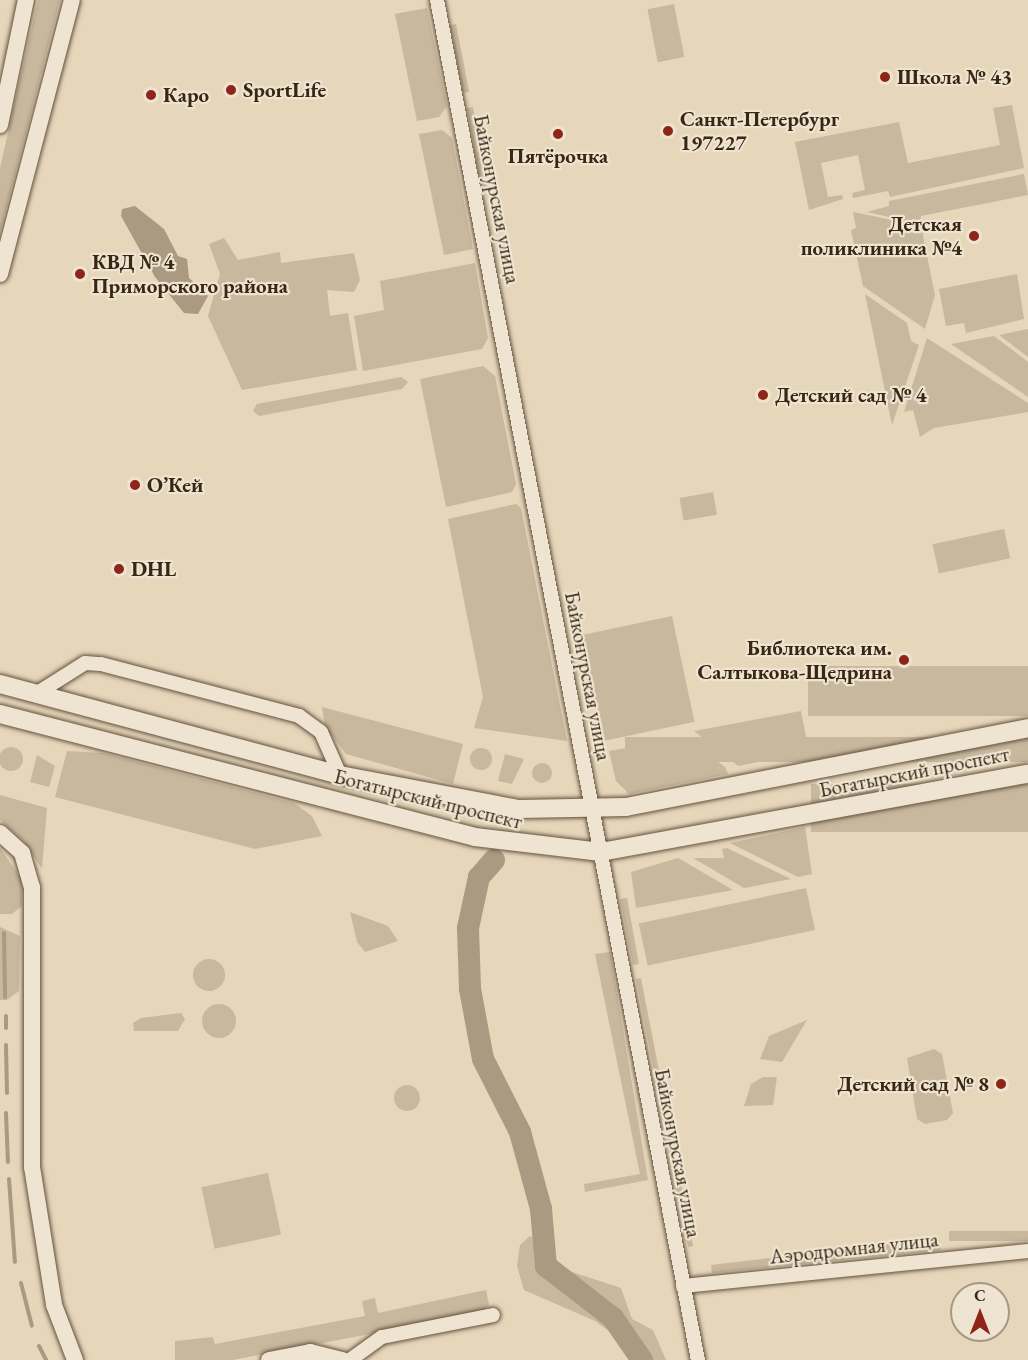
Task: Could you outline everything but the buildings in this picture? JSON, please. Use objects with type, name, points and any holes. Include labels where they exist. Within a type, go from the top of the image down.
[{"type":"main road","name":"Богатырский проспект","points":[[0,684],[340,775],[478,804],[626,807],[1028,728]]},
{"type":"main road","name":"Богатырский проспект","points":[[0,714],[475,837],[602,852],[1028,774]]},
{"type":"street","points":[[0,125],[26,0]]},
{"type":"street","points":[[0,274],[72,0]]},
{"type":"street","name":"Байконурская улица","points":[[437,0],[602,852],[660,1186],[698,1360]]},
{"type":"street","points":[[36,694],[85,663],[101,664],[299,716],[321,732],[340,775]]},
{"type":"street","points":[[0,833],[22,853],[32,887],[32,1167],[52,1296],[75,1360]]},
{"type":"street","name":"Аэродромная улица","points":[[683,1286],[1028,1251]]},
{"type":"street","points":[[350,1360],[382,1337],[493,1315]]},
{"type":"street","points":[[269,1360],[310,1352],[343,1360]]},
{"type":"shaded area","points":[[38,0],[60,0],[0,232],[0,168]]},
{"type":"shaded area","points":[[674,4],[684,57],[658,62],[647,9]]},
{"type":"shaded area","points":[[427,8],[447,106],[439,117],[417,121],[395,14]]},
{"type":"shaded area","points":[[456,24],[469,92],[463,93],[450,25]]},
{"type":"shaded area","points":[[1012,105],[1024,168],[890,197],[888,191],[853,198],[852,193],[865,190],[858,155],[821,163],[828,197],[842,195],[843,199],[809,210],[795,142],[899,122],[908,163],[1000,145],[993,108]]},
{"type":"shaded area","points":[[473,107],[488,190],[482,191],[467,108]]},
{"type":"shaded area","points":[[442,130],[452,138],[473,249],[444,255],[419,134]]},
{"type":"shaded area","points":[[1024,174],[1028,195],[921,216],[920,224],[867,212],[889,206],[889,201]]},
{"type":"shaded area","points":[[135,206],[164,229],[178,256],[187,259],[189,278],[208,296],[198,314],[184,313],[155,277],[121,216],[122,209]]},
{"type":"shaded area","points":[[853,212],[921,226],[935,295],[925,329],[863,286],[851,230],[856,228]]},
{"type":"shaded area","points":[[224,238],[238,260],[280,252],[281,263],[354,253],[360,280],[354,292],[327,290],[330,316],[348,313],[357,370],[242,390],[208,316],[220,274],[209,244]]},
{"type":"shaded area","points":[[475,263],[488,338],[482,349],[363,371],[354,316],[384,310],[380,281]]},
{"type":"shaded area","points":[[1017,274],[1024,319],[966,333],[964,323],[946,326],[939,289]]},
{"type":"shaded area","points":[[865,294],[907,323],[911,341],[919,345],[892,425]]},
{"type":"shaded area","points":[[1028,329],[1028,357],[999,335]]},
{"type":"shaded area","points":[[994,336],[1028,362],[1028,397],[951,344]]},
{"type":"shaded area","points":[[927,338],[1028,403],[1028,412],[934,428],[920,437],[913,410],[904,412]]},
{"type":"shaded area","points":[[483,366],[495,376],[516,484],[512,492],[446,507],[420,379]]},
{"type":"shaded area","points":[[401,377],[408,382],[402,389],[259,416],[253,411],[257,404]]},
{"type":"shaded area","points":[[713,492],[717,515],[684,521],[680,498]]},
{"type":"shaded area","points":[[516,504],[521,508],[567,741],[474,728],[483,697],[448,519]]},
{"type":"shaded area","points":[[1004,529],[1010,558],[939,574],[933,544]]},
{"type":"shaded area","points":[[672,616],[694,722],[603,741],[581,635]]},
{"type":"shaded area","points":[[808,666],[1028,666],[1028,716],[808,716]]},
{"type":"shaded area","points":[[322,707],[463,744],[453,784],[346,754],[325,726]]},
{"type":"shaded area","points":[[801,711],[809,752],[738,766],[694,731]]},
{"type":"shaded area","points":[[625,737],[1028,737],[1028,762],[625,762]]},
{"type":"shaded area","points":[[686,738],[725,767],[728,774],[629,794],[616,781],[609,751]]},
{"type":"shaded area","points":[[11,747],[19,751],[23,759],[19,767],[11,771],[3,767],[-1,759],[3,751]]},
{"type":"shaded area","points":[[481,748],[491,755],[492,759],[485,769],[481,770],[471,763],[470,759],[477,749]]},
{"type":"shaded area","points":[[67,751],[103,753],[294,803],[312,816],[322,836],[255,849],[55,797]]},
{"type":"shaded area","points":[[505,754],[524,759],[512,784],[498,781]]},
{"type":"shaded area","points":[[37,755],[55,766],[49,787],[30,782]]},
{"type":"shaded area","points":[[542,763],[549,766],[552,773],[549,780],[542,783],[535,780],[532,773],[535,766]]},
{"type":"shaded area","points":[[811,784],[1028,784],[1028,832],[811,832]]},
{"type":"shaded area","points":[[0,795],[47,808],[42,869],[23,840],[0,820]]},
{"type":"shaded area","points":[[805,827],[812,874],[798,877],[730,843]]},
{"type":"shaded area","points":[[0,848],[22,880],[22,906],[12,914],[0,914]]},
{"type":"shaded area","points":[[727,848],[791,879],[744,888],[693,858],[724,858],[722,849]]},
{"type":"shaded area","points":[[678,858],[733,890],[636,908],[631,872]]},
{"type":"shaded area","points":[[806,888],[815,930],[648,966],[639,924]]},
{"type":"shaded area","points":[[627,898],[639,964],[633,965],[620,899]]},
{"type":"shaded area","points":[[350,912],[388,926],[398,941],[365,952],[357,942]]},
{"type":"shaded area","points":[[0,927],[20,936],[19,991],[7,1000],[0,1000]]},
{"type":"shaded area","points":[[610,952],[648,1180],[585,1192],[584,1184],[640,1174],[595,954]]},
{"type":"shaded area","points":[[209,959],[220,964],[225,975],[220,986],[209,991],[198,986],[193,975],[198,964]]},
{"type":"shaded area","points":[[641,978],[693,1246],[688,1247],[636,979]]},
{"type":"shaded area","points":[[219,1004],[231,1009],[236,1021],[231,1033],[219,1038],[207,1033],[202,1021],[207,1009]]},
{"type":"shaded area","points":[[181,1013],[185,1019],[178,1031],[134,1031],[133,1023],[141,1018]]},
{"type":"shaded area","points":[[807,1020],[782,1062],[760,1059],[769,1036]]},
{"type":"shaded area","points":[[934,1049],[942,1054],[953,1113],[947,1120],[925,1124],[917,1119],[907,1058]]},
{"type":"shaded area","points":[[763,1077],[777,1077],[773,1105],[744,1106],[751,1084]]},
{"type":"shaded area","points":[[407,1085],[416,1089],[420,1098],[416,1107],[407,1111],[398,1107],[394,1098],[398,1089]]},
{"type":"shaded area","points":[[268,1173],[281,1235],[215,1249],[201,1187]]},
{"type":"shaded area","points":[[949,1231],[1028,1231],[1028,1241],[949,1241]]},
{"type":"shaded area","points":[[530,1236],[549,1245],[551,1265],[621,1288],[632,1319],[653,1330],[666,1360],[631,1360],[617,1337],[595,1321],[524,1290],[517,1266],[520,1245]]},
{"type":"shaded area","points":[[939,1238],[941,1250],[712,1273],[711,1265]]},
{"type":"shaded area","points":[[486,1290],[489,1305],[480,1313],[233,1360],[175,1360],[175,1341],[213,1337],[215,1344],[365,1316],[362,1301],[375,1298],[378,1313]]},
{"type":"waterway","points":[[494,860],[479,877],[468,928],[470,989],[483,1059],[520,1132],[541,1209],[546,1266],[613,1318],[642,1360]]},
{"type":"waterway","points":[[4,933],[5,997]]},
{"type":"waterway","points":[[6,1016],[6,1028]]},
{"type":"waterway","points":[[6,1045],[7,1093]]},
{"type":"waterway","points":[[6,1113],[8,1162]]},
{"type":"waterway","points":[[9,1179],[15,1262]]},
{"type":"waterway","points":[[21,1283],[32,1326]]},
{"type":"waterway","points":[[39,1346],[46,1360]]},
{"type":"place","name":"Школа № 43","points":[[885,77]]},
{"type":"place","name":"SportLife","points":[[231,90]]},
{"type":"place","name":"Каро","points":[[151,95]]},
{"type":"place","name":"Санкт-Петербург 197227","points":[[668,131]]},
{"type":"place","name":"Пятёрочка","points":[[558,134]]},
{"type":"place","name":"Детская поликлиника №4","points":[[974,236]]},
{"type":"place","name":"КВД № 4 Приморского района","points":[[80,274]]},
{"type":"place","name":"Детский сад № 4","points":[[763,395]]},
{"type":"place","name":"О’Кей","points":[[135,485]]},
{"type":"place","name":"DHL","points":[[119,569]]},
{"type":"place","name":"Библиотека им. Салтыкова-Щедрина","points":[[904,660]]},
{"type":"place","name":"Детский сад № 8","points":[[1001,1084]]}]
